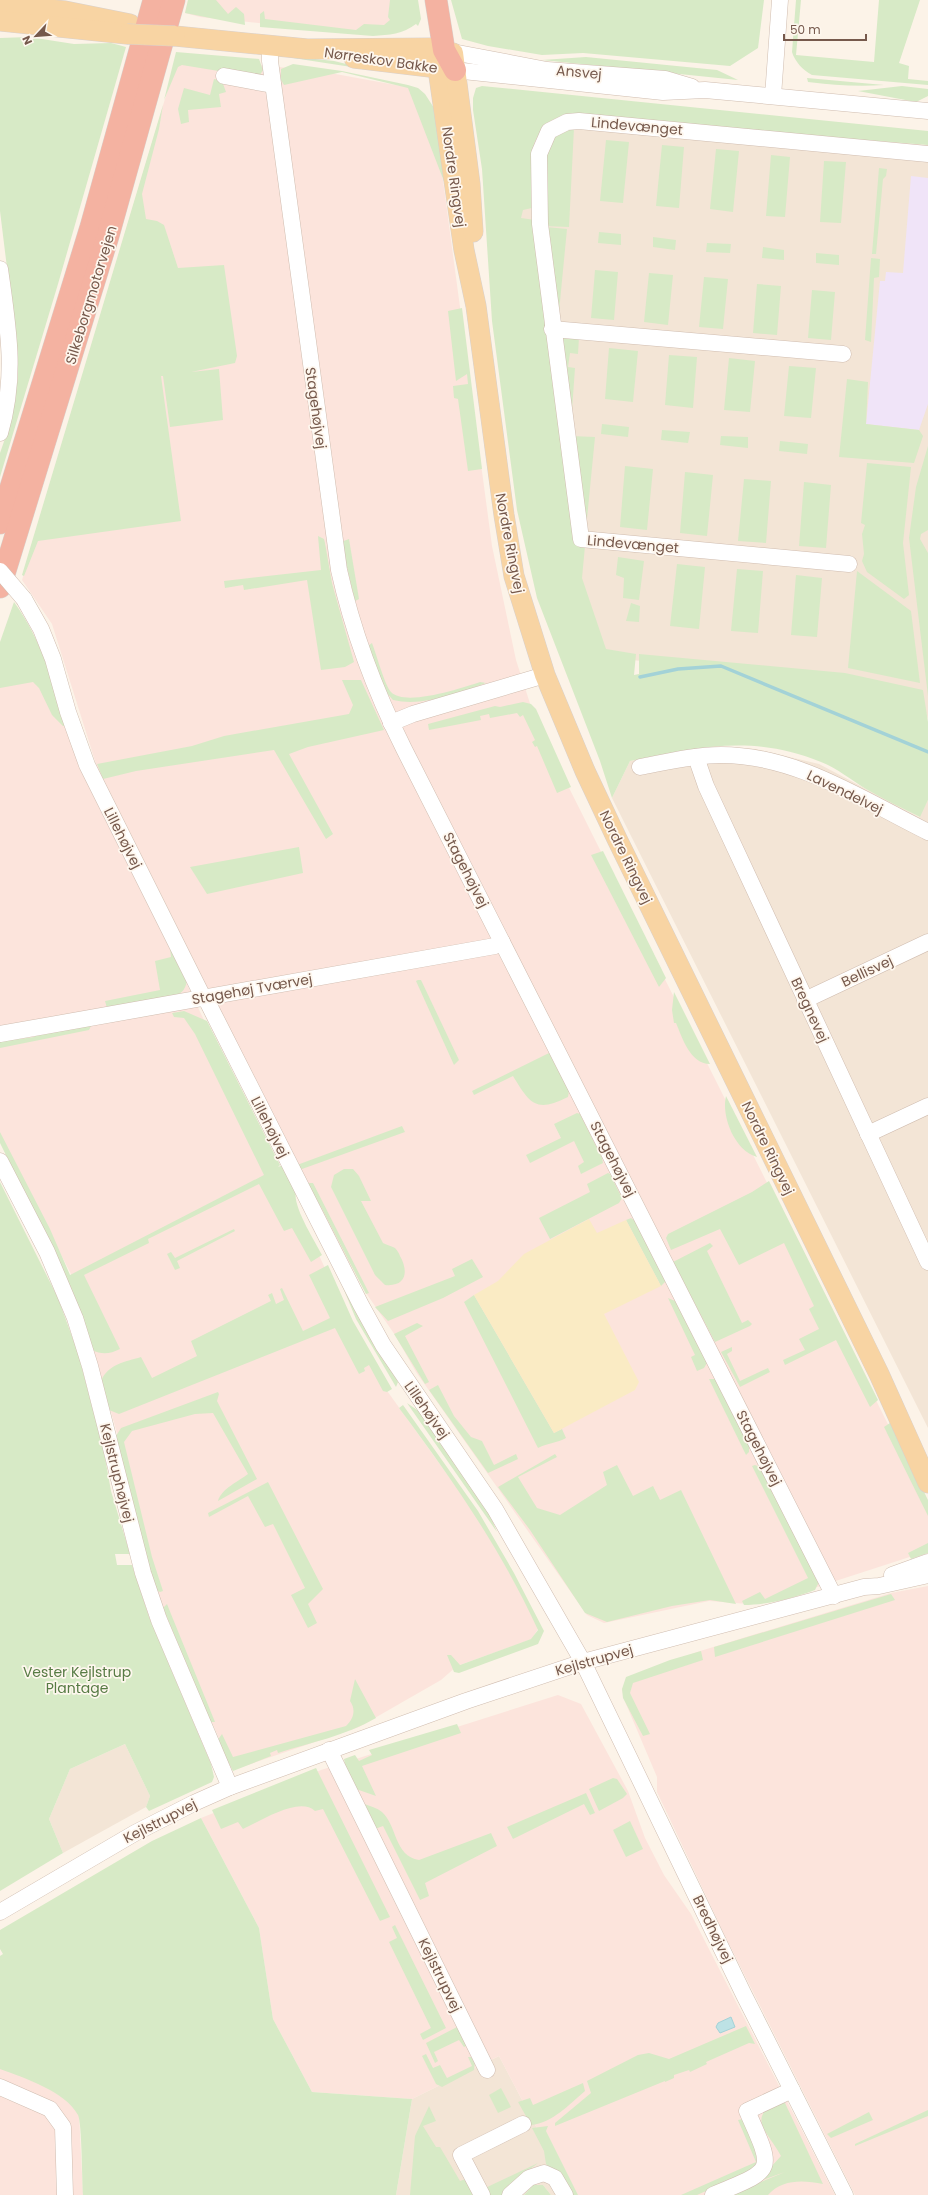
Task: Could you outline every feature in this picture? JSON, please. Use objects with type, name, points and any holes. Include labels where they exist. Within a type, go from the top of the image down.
[{"type":"highway","name":"Silkeborgmotorvejen","points":[[0,522],[91,227],[154,0]]},
{"type":"highway","name":"Silkeborgmotorvejen","points":[[0,587],[106,243],[174,0]]},
{"type":"highway","points":[[429,0],[445,60]]},
{"type":"highway","points":[[436,0],[445,60]]},
{"type":"highway","points":[[445,60],[446,0]]},
{"type":"main road","name":"Nørreskov Bakke","points":[[0,5],[34,7],[93,15],[128,29],[177,36],[270,46],[445,60]]},
{"type":"main road","points":[[0,14],[93,15]]},
{"type":"main road","name":"Nørreskov Bakke","points":[[0,21],[93,15]]},
{"type":"main road","name":"Nordre Ringvej","points":[[445,60],[470,184],[476,306]]},
{"type":"main road","name":"Nordre Ringvej","points":[[445,60],[464,250],[476,306],[504,515],[514,576],[545,675],[585,771],[616,839],[879,1374],[928,1483]]},
{"type":"main road","name":"Nordre Ringvej","points":[[879,1374],[904,1411],[928,1452]]},
{"type":"street","points":[[773,96],[780,0]]},
{"type":"street","name":"Stagehøjvej","points":[[270,46],[273,84],[339,570],[358,642],[373,682],[391,723],[834,1596]]},
{"type":"street","name":"Ansvej","points":[[445,60],[663,92],[705,90],[928,111]]},
{"type":"street","points":[[224,76],[264,84],[273,84]]},
{"type":"street","name":"Lindevænget","points":[[849,564],[581,539],[552,329],[540,224],[539,154],[549,131],[558,125],[567,122],[579,121],[928,154]]},
{"type":"street","points":[[0,269],[9,336],[11,375],[5,416],[0,433]]},
{"type":"street","points":[[552,329],[843,354]]},
{"type":"street","name":"Lillehøjvej","points":[[0,571],[24,599],[41,629],[53,659],[68,712],[87,765],[204,998],[382,1345],[480,1486],[583,1662]]},
{"type":"street","points":[[391,723],[413,714],[545,675]]},
{"type":"street","name":"Lavendelvej","points":[[640,767],[696,757],[722,755],[754,758],[815,775],[928,832]]},
{"type":"street","name":"Bregnevej","points":[[696,757],[706,786],[928,1262]]},
{"type":"street","name":"Stagehøj Tværvej","points":[[0,1034],[494,946],[502,942]]},
{"type":"street","name":"Bellisvej","points":[[805,1000],[928,942]]},
{"type":"street","points":[[868,1134],[928,1106]]},
{"type":"street","name":"Kejlstruphøjvej","points":[[0,1161],[47,1252],[75,1318],[90,1366],[143,1573],[160,1620],[230,1788]]},
{"type":"street","name":"Kejlstrupvej","points":[[864,1587],[878,1579],[928,1562]]},
{"type":"street","name":"Kejlstrupvej","points":[[0,1912],[135,1833],[194,1803],[329,1750],[466,1701],[583,1662],[864,1587],[887,1585],[928,1575]]},
{"type":"street","name":"Bredhøjvej","points":[[583,1662],[792,2090],[845,2195]]},
{"type":"street","name":"Kejlstrupvej","points":[[329,1750],[486,2070]]},
{"type":"street","points":[[0,2087],[50,2109],[58,2118],[63,2127],[65,2195]]},
{"type":"street","points":[[713,2195],[755,2178],[762,2170],[766,2160],[765,2150],[747,2111],[792,2090]]},
{"type":"street","points":[[482,2195],[461,2155],[523,2124]]},
{"type":"street","points":[[510,2195],[529,2178],[544,2173],[554,2178],[565,2195]]},
{"type":"shaded area","points":[[188,0],[415,0],[418,18],[355,33],[200,17],[185,13]]},
{"type":"shaded area","points":[[178,55],[330,73],[412,88],[440,158],[492,546],[516,660],[536,722],[928,1504],[928,1550],[922,1553],[814,1588],[749,1604],[709,1601],[604,1623],[587,1615],[416,1372],[395,1335],[366,1293],[305,1183],[102,783],[52,624],[22,580]]},
{"type":"shaded area","points":[[552,113],[928,145],[928,719],[919,691],[812,673],[601,658],[567,559],[518,215],[536,122]]},
{"type":"shaded area","points":[[911,176],[928,178],[928,404],[919,430],[866,424],[880,281],[885,281],[886,272],[903,273]]},
{"type":"shaded area","points":[[42,662],[81,764],[203,1018],[277,1165],[350,1322],[385,1388],[483,1524],[539,1627],[532,1639],[457,1666],[441,1680],[359,1727],[233,1770],[163,1612],[117,1433],[72,1276],[0,1137],[0,666]]},
{"type":"shaded area","points":[[705,746],[756,749],[819,764],[919,817],[928,800],[928,1428],[612,798],[630,761]]},
{"type":"shaded area","points":[[928,1586],[928,2195],[855,2195],[724,1934],[657,1792],[657,1777],[626,1704],[622,1690],[627,1678],[697,1652],[891,1593]]},
{"type":"shaded area","points":[[558,1695],[581,1704],[628,1791],[645,1838],[664,1875],[691,1914],[835,2195],[572,2195],[499,2056],[412,2099],[312,2092],[273,2019],[259,1928],[201,1818],[321,1770]]},
{"type":"shaded area","points":[[125,1744],[150,1796],[146,1807],[63,1853],[49,1819],[70,1769]]},
{"type":"shaded area","points":[[499,2056],[572,2195],[551,2195],[543,2185],[533,2185],[524,2195],[396,2195],[412,2099]]},
{"type":"shaded area","points":[[0,2059],[78,2093],[83,2195],[0,2195]]},
{"type":"green space","points":[[188,0],[216,0],[228,14],[236,7],[244,14],[245,25],[185,13]]},
{"type":"green space","points":[[390,0],[418,0],[421,19],[418,26],[416,24],[401,32],[373,36],[260,27],[260,14],[264,11],[265,19],[356,30],[364,24],[384,25],[390,20],[388,17]]},
{"type":"green space","points":[[451,0],[764,0],[758,48],[730,66],[583,53],[542,55],[488,46],[462,39]]},
{"type":"green space","points":[[796,0],[801,0],[796,55],[874,62],[879,0],[920,0],[899,63],[909,66],[908,79],[928,81],[928,85],[812,75],[797,62],[792,52]]},
{"type":"green space","points":[[29,37],[74,44],[111,43],[126,47],[58,284],[0,477],[0,453],[8,430],[18,378],[17,349],[0,211],[0,38]]},
{"type":"green space","points":[[176,52],[259,59],[263,70],[260,75],[249,76],[182,65],[178,67],[164,100]]},
{"type":"green space","points":[[297,57],[334,61],[371,70],[293,58]]},
{"type":"green space","points":[[586,57],[717,70],[738,80],[542,60]]},
{"type":"green space","points":[[293,64],[342,71],[418,88],[425,94],[434,108],[445,184],[408,88],[342,72],[284,85],[281,80],[281,69]]},
{"type":"green space","points":[[807,78],[884,85],[855,86],[827,84],[808,82]]},
{"type":"green space","points":[[214,79],[222,81],[226,92],[219,94],[221,107],[188,110],[189,122],[181,124],[178,109],[184,88],[210,95]]},
{"type":"green space","points":[[482,86],[928,131],[928,145],[564,116],[558,117],[545,126],[534,144],[536,207],[523,210],[521,218],[535,220],[585,546],[582,578],[606,649],[636,654],[634,675],[639,674],[639,654],[845,673],[923,690],[928,722],[928,800],[920,817],[872,793],[821,762],[796,753],[772,748],[749,746],[703,748],[630,761],[612,798],[600,761],[537,598],[517,510],[492,321],[482,169],[473,110],[473,98],[476,88]]},
{"type":"green space","points":[[902,86],[928,89],[928,96],[916,102],[858,91]]},
{"type":"green space","points":[[163,105],[159,129],[142,194],[146,219],[157,221],[164,225],[178,268],[224,265],[237,356],[235,363],[191,372],[219,369],[223,420],[170,427],[163,376],[161,376],[181,521],[38,541],[24,576],[22,575]]},
{"type":"green space","points":[[574,128],[569,227],[543,226],[547,153],[556,133]]},
{"type":"green space","points":[[606,140],[629,142],[623,203],[600,201]]},
{"type":"green space","points":[[662,145],[684,147],[679,208],[656,206]]},
{"type":"green space","points":[[716,149],[739,151],[733,212],[710,209]]},
{"type":"green space","points":[[771,155],[790,157],[785,217],[766,216]]},
{"type":"green space","points":[[824,161],[846,162],[841,223],[820,222]]},
{"type":"green space","points":[[879,168],[887,169],[886,176],[883,179],[876,254],[872,254]]},
{"type":"green space","points":[[546,227],[567,229],[558,322]]},
{"type":"green space","points":[[599,232],[621,234],[621,245],[598,243]]},
{"type":"green space","points":[[653,237],[676,240],[675,250],[653,247]]},
{"type":"green space","points":[[707,243],[731,244],[730,253],[706,252]]},
{"type":"green space","points":[[763,247],[784,250],[784,260],[762,258]]},
{"type":"green space","points":[[816,253],[839,255],[839,265],[816,263]]},
{"type":"green space","points":[[871,258],[880,259],[879,277],[874,278],[871,342],[865,340]]},
{"type":"green space","points":[[595,270],[618,272],[614,320],[591,318]]},
{"type":"green space","points":[[649,273],[673,275],[668,325],[644,322]]},
{"type":"green space","points":[[704,277],[728,279],[723,329],[699,327]]},
{"type":"green space","points":[[757,284],[781,286],[777,335],[753,333]]},
{"type":"green space","points":[[812,290],[835,292],[831,340],[808,338]]},
{"type":"green space","points":[[462,308],[482,469],[468,471],[458,399],[454,398],[453,386],[468,384],[467,374],[456,381],[448,311]]},
{"type":"green space","points":[[562,335],[579,337],[578,354],[570,353],[568,367],[575,368],[571,424]]},
{"type":"green space","points":[[609,348],[638,351],[633,402],[605,399]]},
{"type":"green space","points":[[669,355],[697,357],[693,408],[665,405]]},
{"type":"green space","points":[[729,358],[755,361],[750,412],[724,410]]},
{"type":"green space","points":[[789,366],[816,368],[811,418],[784,416]]},
{"type":"green space","points":[[847,379],[868,382],[866,424],[919,430],[923,436],[914,463],[839,457]]},
{"type":"green space","points":[[602,424],[629,427],[628,437],[601,434]]},
{"type":"green space","points":[[662,430],[690,432],[688,443],[661,440]]},
{"type":"green space","points":[[571,436],[595,437],[586,529]]},
{"type":"green space","points":[[721,436],[748,437],[748,448],[720,445]]},
{"type":"green space","points":[[780,441],[808,444],[807,454],[779,451]]},
{"type":"green space","points":[[928,446],[928,530],[921,534],[920,539],[928,553],[928,696],[909,538],[916,487]]},
{"type":"green space","points":[[867,463],[911,467],[903,543],[909,595],[904,599],[867,572],[862,561],[864,554],[862,534],[865,525],[861,523]]},
{"type":"green space","points":[[625,466],[653,469],[647,530],[620,527]]},
{"type":"green space","points":[[685,472],[713,475],[707,536],[680,533]]},
{"type":"green space","points":[[744,479],[771,481],[766,543],[738,541]]},
{"type":"green space","points":[[804,482],[831,485],[826,548],[799,546]]},
{"type":"green space","points":[[318,536],[324,539],[332,583],[354,662],[345,667],[321,670],[307,580],[244,590],[243,585],[225,588],[224,581],[321,570]]},
{"type":"green space","points":[[349,539],[359,599],[355,601],[341,542]]},
{"type":"green space","points":[[618,557],[644,561],[639,600],[623,598],[624,578],[616,575]]},
{"type":"green space","points":[[677,564],[705,567],[699,629],[670,626]]},
{"type":"green space","points":[[737,569],[763,571],[758,633],[731,631]]},
{"type":"green space","points":[[857,571],[911,611],[920,683],[848,668]]},
{"type":"green space","points":[[796,575],[822,578],[817,637],[791,635]]},
{"type":"green space","points":[[14,602],[32,631],[46,661],[68,726],[63,726],[52,715],[39,688],[33,682],[0,688],[0,642]]},
{"type":"green space","points":[[631,603],[640,606],[639,622],[626,621]]},
{"type":"green space","points":[[372,643],[389,689],[398,696],[408,698],[421,697],[448,692],[480,682],[486,683],[440,698],[416,702],[393,700],[386,692],[368,646]]},
{"type":"green space","points":[[342,680],[361,680],[384,730],[308,747],[289,754],[333,834],[326,839],[274,750],[136,771],[103,779],[97,764],[192,746],[224,736],[349,714],[353,705]]},
{"type":"green space","points":[[523,702],[531,704],[536,709],[571,787],[557,793],[537,746],[535,747],[532,742],[535,740],[523,715],[520,717],[517,713],[490,718],[489,714],[480,716],[481,720],[429,730],[428,724],[495,706],[500,707]]},
{"type":"green space","points":[[299,847],[303,873],[207,894],[190,867]]},
{"type":"green space","points":[[603,851],[666,978],[659,987],[591,855]]},
{"type":"green space","points":[[170,948],[187,981],[185,987],[179,994],[163,1000],[107,1008],[105,1001],[160,990],[155,961],[171,957]]},
{"type":"green space","points":[[421,980],[459,1060],[454,1065],[416,981]]},
{"type":"green space","points":[[674,992],[710,1064],[697,1060],[692,1055],[684,1042],[676,1023],[674,1023],[672,1010]]},
{"type":"green space","points":[[184,1011],[207,1021],[280,1165],[278,1167],[283,1165],[296,1191],[297,1205],[322,1255],[311,1262],[292,1228],[284,1231],[259,1184],[148,1239],[149,1243],[84,1275],[120,1349],[109,1353],[99,1353],[92,1350],[35,1214],[0,1143],[0,1132],[50,1229],[70,1275],[264,1175],[195,1034],[184,1018],[174,1017],[172,1013]]},
{"type":"green space","points":[[92,1024],[89,1030],[0,1048],[0,1039],[17,1036],[19,1039],[34,1037],[38,1033]]},
{"type":"green space","points":[[549,1053],[569,1091],[568,1097],[548,1104],[541,1105],[535,1103],[524,1093],[513,1076],[474,1095],[472,1091]]},
{"type":"green space","points":[[726,1096],[757,1157],[749,1154],[742,1148],[731,1132],[726,1114]]},
{"type":"green space","points":[[577,1113],[580,1114],[602,1158],[603,1163],[581,1174],[578,1166],[584,1162],[574,1141],[530,1163],[526,1155],[561,1138],[554,1124]]},
{"type":"green space","points":[[402,1126],[405,1132],[302,1169],[297,1165]]},
{"type":"green space","points":[[344,1169],[353,1169],[359,1176],[371,1201],[361,1201],[383,1243],[395,1248],[403,1262],[405,1273],[404,1277],[397,1284],[385,1285],[375,1275],[331,1187],[334,1175]]},
{"type":"green space","points":[[608,1173],[610,1174],[622,1198],[619,1203],[550,1239],[539,1218],[590,1192],[587,1184]]},
{"type":"green space","points":[[769,1181],[878,1400],[870,1407],[836,1340],[785,1365],[783,1360],[805,1350],[799,1339],[819,1329],[809,1309],[814,1306],[784,1243],[739,1265],[720,1229],[671,1250],[666,1238],[668,1234],[752,1192]]},
{"type":"green space","name":"Vester Kejlstrup Plantage","points":[[0,1182],[58,1298],[78,1353],[104,1452],[111,1491],[130,1554],[115,1554],[117,1565],[132,1565],[149,1617],[211,1764],[214,1777],[212,1782],[149,1811],[146,1807],[150,1796],[125,1744],[70,1769],[49,1819],[63,1853],[0,1891]]},
{"type":"green space","points":[[307,1183],[313,1183],[369,1293],[366,1294]]},
{"type":"green space","points":[[631,1218],[635,1221],[666,1281],[661,1286],[626,1220]]},
{"type":"green space","points":[[234,1229],[235,1231],[177,1261],[180,1268],[175,1270],[167,1254],[171,1252],[175,1258]]},
{"type":"green space","points":[[710,1243],[713,1246],[707,1251],[742,1323],[748,1320],[752,1324],[715,1342],[673,1262]]},
{"type":"green space","points":[[472,1259],[483,1277],[443,1298],[388,1321],[375,1307],[455,1276],[452,1269]]},
{"type":"green space","points":[[328,1265],[353,1321],[392,1389],[387,1392],[383,1391],[369,1365],[364,1368],[365,1371],[359,1374],[335,1328],[119,1414],[109,1410],[101,1381],[104,1375],[113,1367],[123,1362],[141,1357],[152,1378],[197,1356],[191,1341],[271,1301],[268,1295],[272,1293],[276,1304],[284,1300],[280,1289],[282,1288],[303,1331],[330,1318],[309,1275]]},
{"type":"green space","points":[[339,1278],[398,1382],[396,1387],[356,1319]]},
{"type":"green space","points":[[474,1295],[554,1433],[562,1429],[566,1438],[538,1448],[464,1302]]},
{"type":"green space","points":[[668,1298],[675,1301],[707,1363],[704,1368],[697,1371],[691,1357],[695,1355]]},
{"type":"green space","points":[[417,1323],[423,1326],[405,1336],[429,1382],[425,1384],[394,1334]]},
{"type":"green space","points":[[732,1347],[732,1351],[727,1354],[740,1381],[768,1368],[770,1372],[740,1387],[721,1352]]},
{"type":"green space","points":[[709,1379],[715,1379],[749,1446],[749,1452],[746,1455]]},
{"type":"green space","points":[[438,1385],[454,1416],[471,1437],[482,1441],[494,1465],[516,1454],[518,1459],[488,1473],[429,1390]]},
{"type":"green space","points":[[218,1392],[219,1394],[217,1401],[257,1479],[218,1501],[226,1489],[248,1474],[213,1413],[195,1414],[132,1431],[124,1442],[152,1557],[163,1591],[160,1592],[155,1590],[116,1436],[121,1428]]},
{"type":"green space","points":[[407,1403],[420,1412],[490,1515],[497,1532]]},
{"type":"green space","points":[[403,1405],[478,1511],[514,1573],[544,1631],[538,1644],[459,1673],[454,1672],[447,1655],[451,1655],[460,1665],[531,1639],[538,1630],[524,1600],[492,1543],[457,1488],[399,1408]]},
{"type":"green space","points":[[890,1423],[928,1500],[928,1516],[884,1427]]},
{"type":"green space","points":[[555,1454],[557,1457],[518,1477],[537,1508],[560,1515],[607,1485],[603,1472],[617,1465],[633,1496],[653,1486],[660,1500],[681,1490],[736,1604],[710,1600],[672,1606],[607,1622],[585,1613],[530,1530],[498,1487]]},
{"type":"green space","points":[[755,1465],[760,1467],[819,1582],[815,1590],[798,1596],[753,1605],[744,1605],[742,1601],[760,1592],[765,1599],[808,1578],[752,1466]]},
{"type":"green space","points":[[268,1482],[323,1589],[308,1604],[317,1623],[308,1628],[291,1595],[305,1588],[273,1524],[265,1527],[248,1496],[209,1517],[208,1513]]},
{"type":"green space","points":[[928,1543],[928,1553],[911,1559],[908,1553]]},
{"type":"green space","points":[[891,1594],[895,1600],[715,1657],[714,1647]]},
{"type":"green space","points":[[167,1604],[215,1722],[211,1722],[163,1608]]},
{"type":"green space","points":[[701,1651],[703,1660],[633,1683],[630,1693],[650,1734],[643,1736],[623,1698],[622,1689],[626,1677],[670,1660]]},
{"type":"green space","points":[[355,1679],[376,1718],[352,1730],[328,1738],[278,1753],[277,1750],[270,1753],[271,1756],[233,1771],[217,1741],[222,1734],[233,1757],[346,1726],[351,1720],[353,1714],[353,1707],[350,1701]]},
{"type":"green space","points":[[457,1724],[461,1733],[362,1766],[376,1796],[356,1789],[345,1765],[344,1759],[355,1755],[359,1761],[372,1755],[369,1750]]},
{"type":"green space","points":[[316,1768],[390,1917],[380,1921],[323,1809],[315,1811],[308,1807],[300,1806],[280,1811],[243,1829],[238,1822],[221,1829],[212,1810]]},
{"type":"green space","points":[[613,1778],[617,1779],[627,1794],[623,1798],[599,1811],[589,1789]]},
{"type":"green space","points":[[586,1793],[595,1813],[590,1815],[584,1804],[513,1839],[507,1827]]},
{"type":"green space","points":[[364,1804],[376,1808],[382,1812],[391,1824],[400,1846],[405,1853],[419,1860],[491,1833],[497,1846],[425,1883],[429,1896],[420,1900],[383,1826],[375,1829]]},
{"type":"green space","points":[[201,1818],[259,1928],[273,2019],[312,2092],[412,2099],[396,2195],[83,2195],[81,2140],[78,2115],[64,2099],[54,2092],[32,2081],[0,2069],[0,1956],[3,1954],[0,1949],[0,1930],[152,1841]]},
{"type":"green space","points":[[630,1821],[643,1849],[626,1857],[613,1830]]},
{"type":"green space","points":[[395,1925],[446,2028],[423,2040],[420,2034],[431,2028],[389,1942],[397,1938],[392,1927]]},
{"type":"green space","points":[[459,2026],[468,2045],[464,2047],[459,2040],[434,2052],[438,2061],[435,2063],[426,2043]]},
{"type":"green space","points":[[746,2026],[755,2044],[749,2043],[706,2062],[707,2064],[690,2072],[689,2070],[674,2075],[674,2078],[665,2082],[555,2126],[555,2123],[591,2093],[587,2081],[638,2055],[649,2053],[669,2059]]},
{"type":"green space","points":[[426,2054],[433,2068],[440,2065],[447,2078],[472,2066],[468,2057],[471,2057],[475,2062],[474,2070],[442,2087],[436,2084],[422,2056]]},
{"type":"green space","points":[[583,2083],[585,2091],[560,2112],[539,2124],[531,2125],[518,2102],[530,2098],[533,2105]]},
{"type":"green space","points":[[501,2088],[511,2107],[498,2113],[489,2095]]},
{"type":"green space","points":[[779,2102],[785,2103],[823,2184],[793,2182],[780,2186],[768,2195],[730,2195],[785,2172],[757,2182],[781,2156],[766,2133],[761,2120],[763,2114],[769,2108]]},
{"type":"green space","points":[[429,2106],[436,2121],[423,2126],[436,2147],[440,2147],[460,2181],[466,2179],[474,2195],[410,2195],[415,2136]]},
{"type":"green space","points":[[928,2110],[928,2116],[855,2146],[855,2144]]},
{"type":"green space","points":[[869,2112],[873,2120],[831,2138],[827,2134]]},
{"type":"green space","points":[[743,2119],[757,2154],[758,2161],[751,2171],[697,2195],[681,2195],[756,2162],[738,2120]]},
{"type":"green space","points":[[548,2126],[546,2131],[578,2195],[570,2195],[546,2164],[544,2151],[532,2128]]},
{"type":"green space","points":[[538,2163],[526,2172],[503,2195],[487,2195],[483,2189]]},
{"type":"green space","points":[[533,2185],[543,2185],[551,2195],[524,2195]]},
{"type":"sand","points":[[589,1219],[597,1233],[626,1220],[661,1286],[604,1314],[639,1382],[635,1390],[554,1433],[474,1295],[498,1281],[524,1254]]},
{"type":"water","points":[[731,2017],[735,2027],[720,2033],[716,2027],[718,2023]]},
{"type":"waterway","points":[[640,677],[678,669],[721,666],[928,752]]}]
